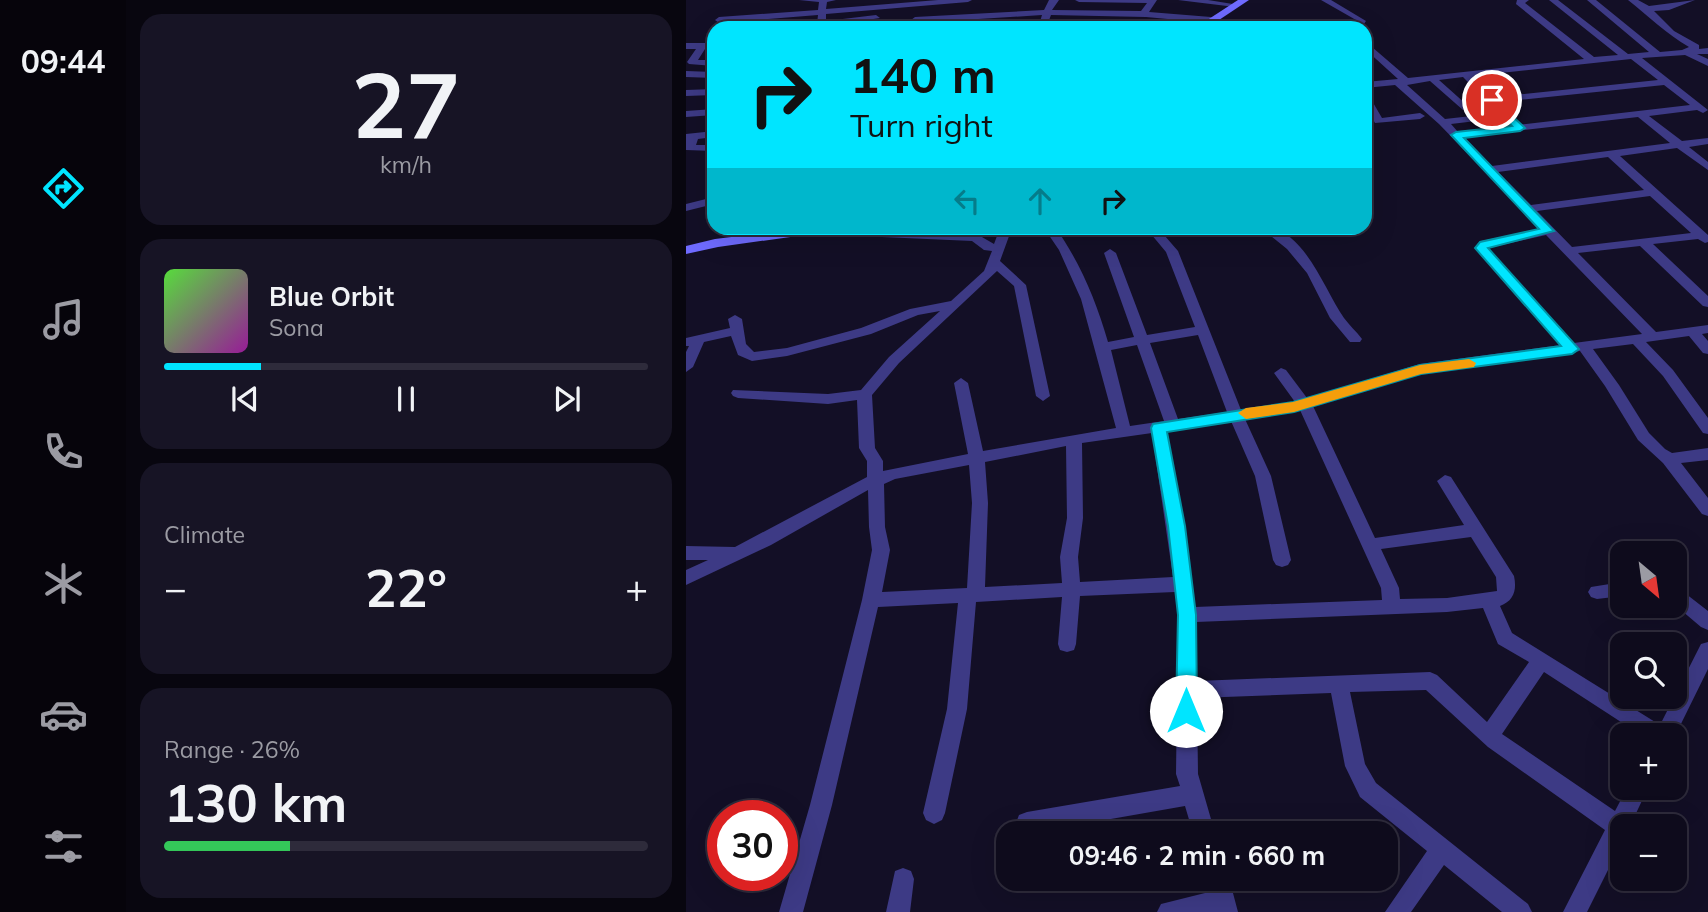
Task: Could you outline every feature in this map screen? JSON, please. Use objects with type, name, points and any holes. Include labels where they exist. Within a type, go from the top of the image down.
[{"type":"main road","points":[[1211,20],[1239,2]]},
{"type":"main road","points":[[686,243],[715,243],[783,235]]},
{"type":"main road","points":[[686,250],[715,243]]},
{"type":"street","points":[[803,0],[832,0]]},
{"type":"street","points":[[740,21],[793,14],[808,17],[822,12],[968,0]]},
{"type":"street","points":[[1044,1],[1053,0]]},
{"type":"street","points":[[1044,21],[1053,0]]},
{"type":"street","points":[[1079,0],[1154,1]]},
{"type":"street","points":[[1182,0],[1239,2]]},
{"type":"street","points":[[1325,0],[1362,21]]},
{"type":"street","points":[[1525,0],[1519,2],[1592,61]]},
{"type":"street","points":[[1553,0],[1704,110]]},
{"type":"street","points":[[1591,0],[1657,54]]},
{"type":"street","points":[[1632,0],[1647,9],[1671,33],[1696,47],[1685,52]]},
{"type":"street","points":[[1647,9],[1666,8],[1691,0]]},
{"type":"street","points":[[821,21],[824,1]]},
{"type":"street","points":[[1137,21],[1146,14],[1145,11],[1154,1]]},
{"type":"street","points":[[915,20],[1046,12],[1146,14],[1211,20]]},
{"type":"street","points":[[790,21],[793,14]]},
{"type":"street","points":[[855,21],[876,18]]},
{"type":"street","points":[[686,46],[707,46]]},
{"type":"street","points":[[702,46],[692,62],[707,63]]},
{"type":"street","points":[[1372,51],[1653,338]]},
{"type":"street","points":[[1372,84],[1708,51]]},
{"type":"street","points":[[1685,52],[1708,63]]},
{"type":"street","points":[[695,55],[707,54]]},
{"type":"street","points":[[686,74],[707,75]]},
{"type":"street","points":[[1465,74],[1520,128]]},
{"type":"street","points":[[1432,78],[1463,107]]},
{"type":"street","points":[[1492,100],[1665,82]]},
{"type":"street","points":[[686,93],[707,92]]},
{"type":"street","points":[[1372,109],[1378,121],[1420,116]]},
{"type":"street","points":[[1456,135],[1640,114],[1704,110]]},
{"type":"street","points":[[686,114],[707,112]]},
{"type":"street","points":[[1640,114],[1708,167]]},
{"type":"street","points":[[1443,122],[1506,115]]},
{"type":"street","points":[[707,135],[689,137],[690,148],[707,148]]},
{"type":"street","points":[[1489,170],[1708,141]]},
{"type":"street","points":[[1611,154],[1704,238]]},
{"type":"street","points":[[1526,209],[1653,192]]},
{"type":"street","points":[[686,208],[707,202]]},
{"type":"street","points":[[1548,231],[1485,244],[1481,248],[1614,388],[1639,429],[1655,449],[1669,459],[1708,510]]},
{"type":"street","points":[[928,235],[975,237],[988,247],[999,249]]},
{"type":"street","points":[[790,912],[821,805],[881,550],[877,527],[875,461],[866,448],[863,418],[865,394],[894,360],[978,285],[995,263],[1004,235]]},
{"type":"street","points":[[1056,235],[1068,250],[1102,347],[1124,431]]},
{"type":"street","points":[[1158,235],[1172,251],[1236,415],[1263,476],[1282,560]]},
{"type":"street","points":[[1276,235],[1291,246],[1313,272],[1337,318],[1355,339]]},
{"type":"street","points":[[1568,251],[1704,238]]},
{"type":"street","points":[[1643,242],[1708,303]]},
{"type":"street","points":[[1111,253],[1142,339],[1166,427],[1187,615],[1187,774],[1201,821]]},
{"type":"street","points":[[995,263],[1020,285],[1043,397]]},
{"type":"street","points":[[686,367],[692,340],[736,325],[739,344],[743,352],[751,357],[770,355],[866,331],[915,312],[957,304]]},
{"type":"street","points":[[1102,347],[1202,330]]},
{"type":"street","points":[[686,578],[739,553],[877,479],[1074,439],[1304,404],[1420,369],[1700,330],[1708,350]]},
{"type":"street","points":[[1636,340],[1668,373],[1708,429]]},
{"type":"street","points":[[1281,373],[1304,404],[1391,588],[1391,607]]},
{"type":"street","points":[[934,813],[957,709],[972,595],[980,503],[977,458],[961,383]]},
{"type":"street","points":[[738,393],[828,398],[865,394]]},
{"type":"street","points":[[1067,644],[1072,590],[1069,557],[1075,518],[1074,439]]},
{"type":"street","points":[[1669,459],[1708,454]]},
{"type":"street","points":[[1187,615],[1489,602],[1500,599],[1506,594],[1508,587],[1506,576],[1445,481]]},
{"type":"street","points":[[1380,543],[1476,530]]},
{"type":"street","points":[[686,553],[739,553]]},
{"type":"street","points":[[871,600],[1182,584]]},
{"type":"street","points":[[1597,592],[1610,590]]},
{"type":"street","points":[[1489,602],[1505,638],[1639,723]]},
{"type":"street","points":[[1687,604],[1708,622]]},
{"type":"street","points":[[1671,723],[1707,655]]},
{"type":"street","points":[[1490,734],[1541,660]]},
{"type":"street","points":[[1186,690],[1430,681],[1450,703],[1553,783],[1610,820]]},
{"type":"street","points":[[1339,684],[1356,766],[1368,790],[1520,912]]},
{"type":"street","points":[[1033,821],[1193,794]]},
{"type":"street","points":[[1575,912],[1610,844]]},
{"type":"street","points":[[1397,912],[1442,850]]},
{"type":"street","points":[[898,912],[903,879]]},
{"type":"street","points":[[1168,912],[1222,897]]},
{"type":"slow traffic","points":[[1246,413],[1294,407],[1420,369],[1469,363]]},
{"type":"route","points":[[1186,711],[1187,615],[1176,526],[1159,428],[1294,407],[1420,369],[1572,349],[1481,248],[1485,244],[1548,231],[1456,135],[1520,128],[1492,100]]}]
